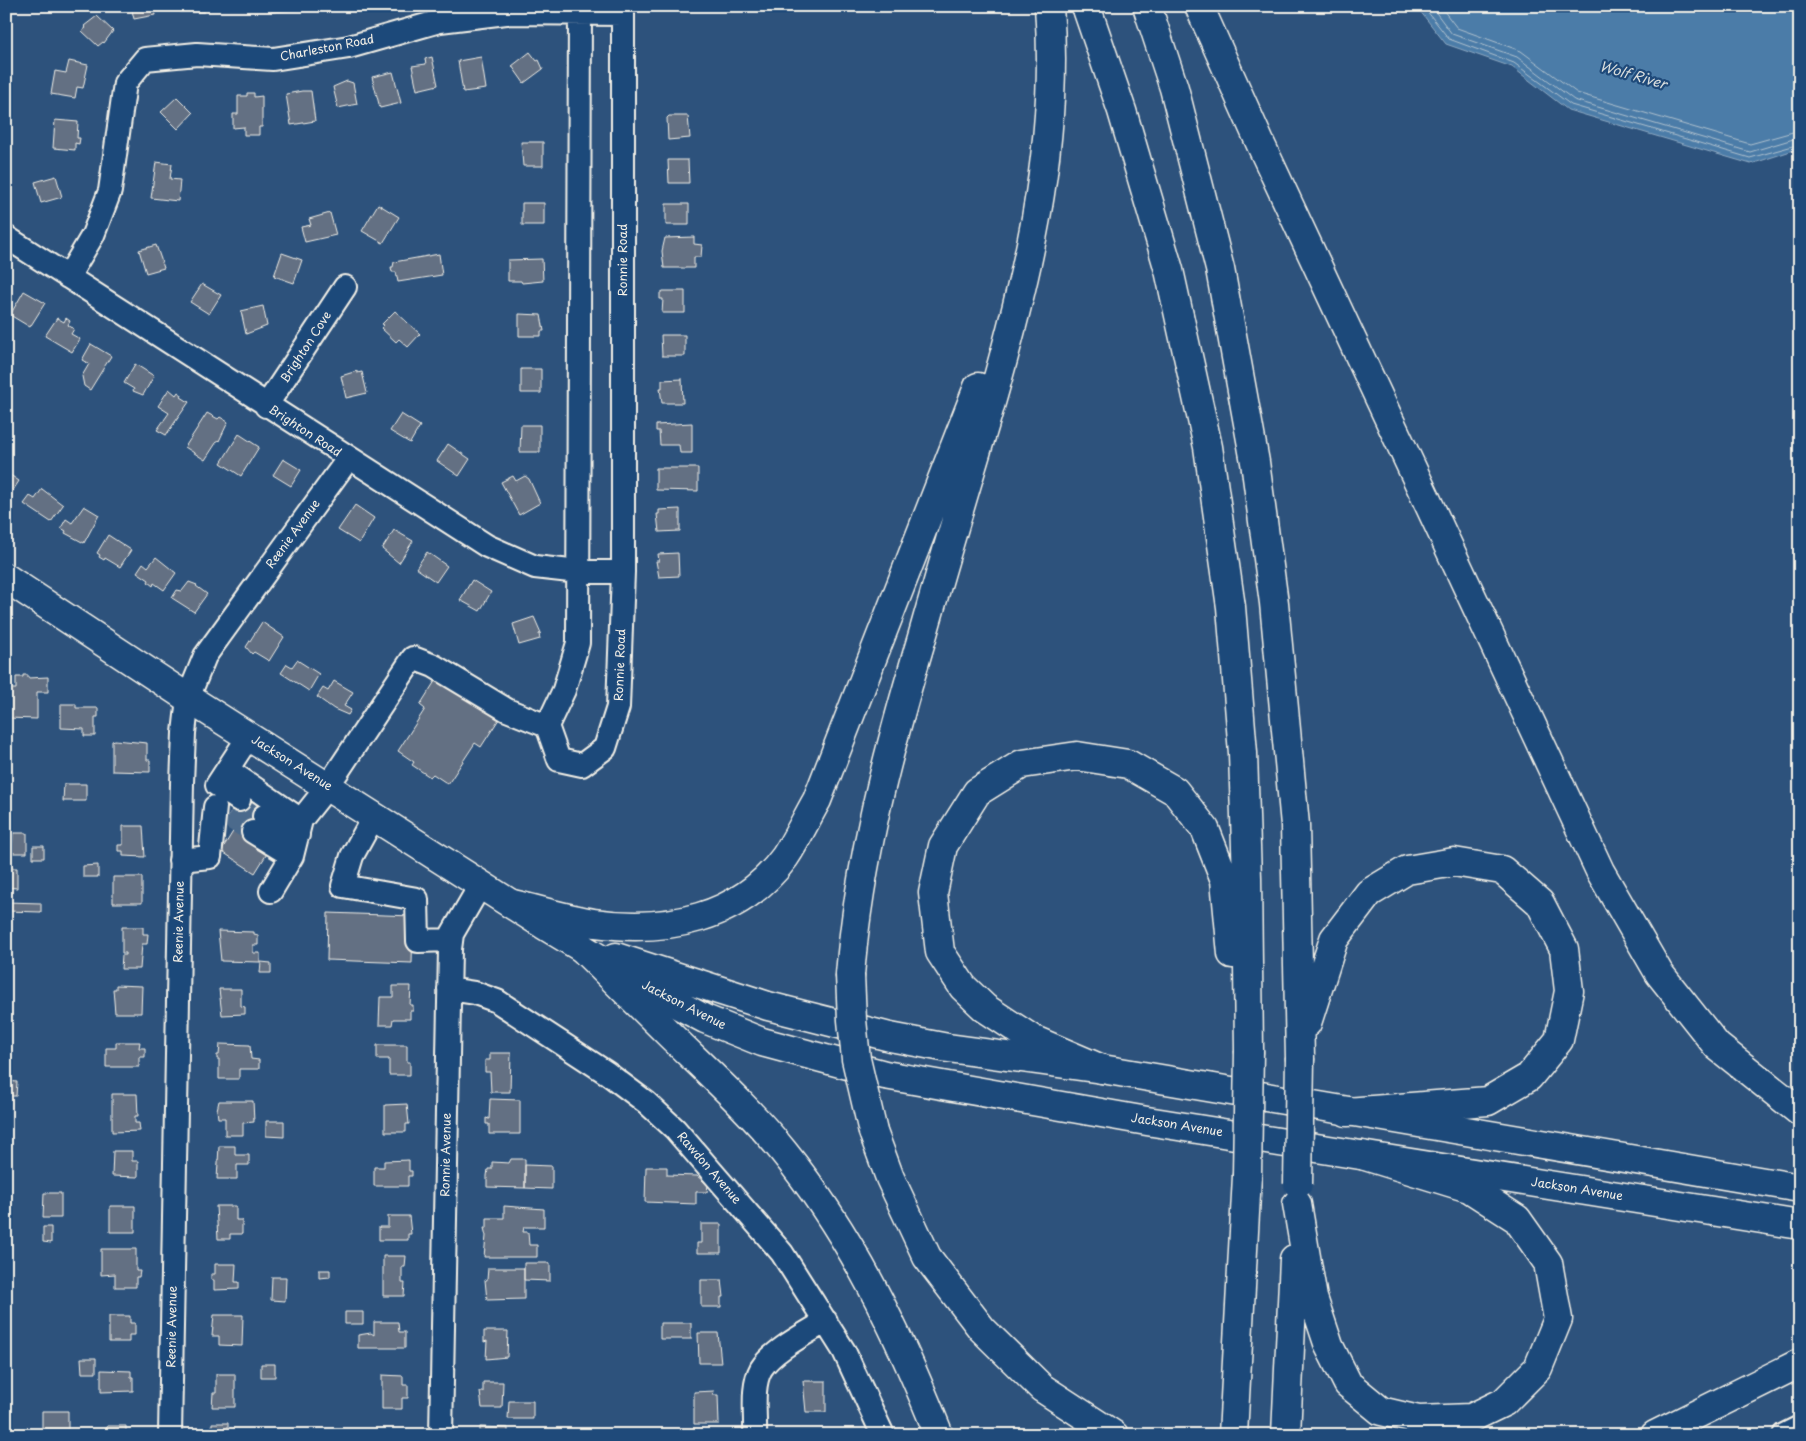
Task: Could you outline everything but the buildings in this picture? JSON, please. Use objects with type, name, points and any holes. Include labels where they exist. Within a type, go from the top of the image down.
[{"type":"main road","points":[[1049,6],[1048,137],[1038,213],[1011,333],[899,712],[866,852],[853,935],[850,975],[852,1020],[856,1059],[873,1132],[890,1178],[926,1257],[982,1329],[1042,1388],[1114,1435]]},
{"type":"main road","points":[[1086,6],[1122,111],[1169,270],[1208,447],[1231,606],[1243,753],[1249,1051],[1246,1176],[1234,1431]]},
{"type":"main road","points":[[1147,6],[1174,88],[1220,269],[1255,462],[1274,603],[1295,825],[1300,1052],[1297,1194],[1286,1434]]},
{"type":"main road","points":[[1199,6],[1261,145],[1600,871],[1659,973],[1717,1046],[1800,1112]]},
{"type":"main road","points":[[512,904],[594,923],[649,926],[698,920],[747,896],[784,857],[821,791],[999,334],[1038,213]]},
{"type":"main road","name":"Jackson Avenue","points":[[6,578],[188,698],[512,904],[658,994],[705,1019],[762,1042],[885,1075],[1147,1121],[1800,1225]]},
{"type":"main road","points":[[1102,1069],[1032,1040],[985,1008],[963,987],[940,952],[933,893],[943,846],[977,792],[1022,764],[1077,756],[1128,764],[1175,791],[1205,829],[1225,880],[1232,960],[1248,1007]]},
{"type":"main road","points":[[1300,1052],[1334,939],[1369,893],[1407,870],[1454,862],[1502,870],[1540,903],[1564,949],[1569,991],[1559,1040],[1529,1076],[1488,1101],[1348,1112]]},
{"type":"main road","points":[[579,945],[723,1084],[778,1145],[812,1189],[841,1232],[873,1289],[901,1345],[939,1435]]},
{"type":"main road","name":"Jackson Avenue","points":[[579,945],[768,1006],[890,1037],[948,1048],[1102,1069],[1800,1188]]},
{"type":"main road","points":[[1297,1194],[1313,1298],[1329,1346],[1348,1384],[1382,1411],[1419,1420],[1471,1418],[1504,1402],[1538,1368],[1558,1319],[1548,1263],[1517,1219],[1469,1188],[1362,1155]]},
{"type":"main road","points":[[1655,1435],[1800,1364]]},
{"type":"main road","points":[[1667,1435],[1700,1413]]},
{"type":"street","points":[[271,891],[297,837],[328,786],[413,658],[434,666],[507,710],[547,726],[564,690],[578,643],[580,10]]},
{"type":"street","name":"Charleston Road","points":[[68,277],[93,235],[110,191],[125,83],[144,59],[197,54],[273,59],[350,47],[440,21],[506,13],[623,10]]},
{"type":"street","name":"Ronnie Road","points":[[547,726],[559,760],[582,765],[605,748],[618,707],[623,572],[623,10]]},
{"type":"street","name":"Brighton Road","points":[[6,237],[348,459],[487,546],[535,567],[579,572],[623,572]]},
{"type":"street","name":"Brighton Cove","points":[[266,406],[345,287]]},
{"type":"street","name":"Reenie Avenue","points":[[170,1435],[180,860],[184,733],[188,698],[205,656],[348,459]]},
{"type":"street","points":[[180,860],[210,857],[225,795],[249,736]]},
{"type":"street","points":[[182,783],[225,795],[297,837]]},
{"type":"street","points":[[374,816],[352,856],[342,886],[417,899],[418,941],[451,940]]},
{"type":"street","points":[[259,824],[297,837]]},
{"type":"street","name":"Ronnie Avenue","points":[[441,1435],[451,940],[459,920],[481,884]]},
{"type":"street","name":"Rawdon Avenue","points":[[449,990],[475,993],[497,1001],[563,1042],[648,1103],[675,1129],[782,1253],[826,1321],[858,1377],[883,1435]]},
{"type":"street","points":[[756,1435],[756,1392],[761,1370],[775,1354],[826,1321]]},
{"type":"street","points":[[1784,1435],[1800,1427]]},
{"type":"water","name":"Wolf River","points":[[1416,6],[1800,6],[1800,148],[1751,164],[1568,110],[1512,67],[1446,44]]},
{"type":"tunnel","points":[[239,800],[264,816]]},
{"type":"tunnel","points":[[228,816],[253,832]]}]
